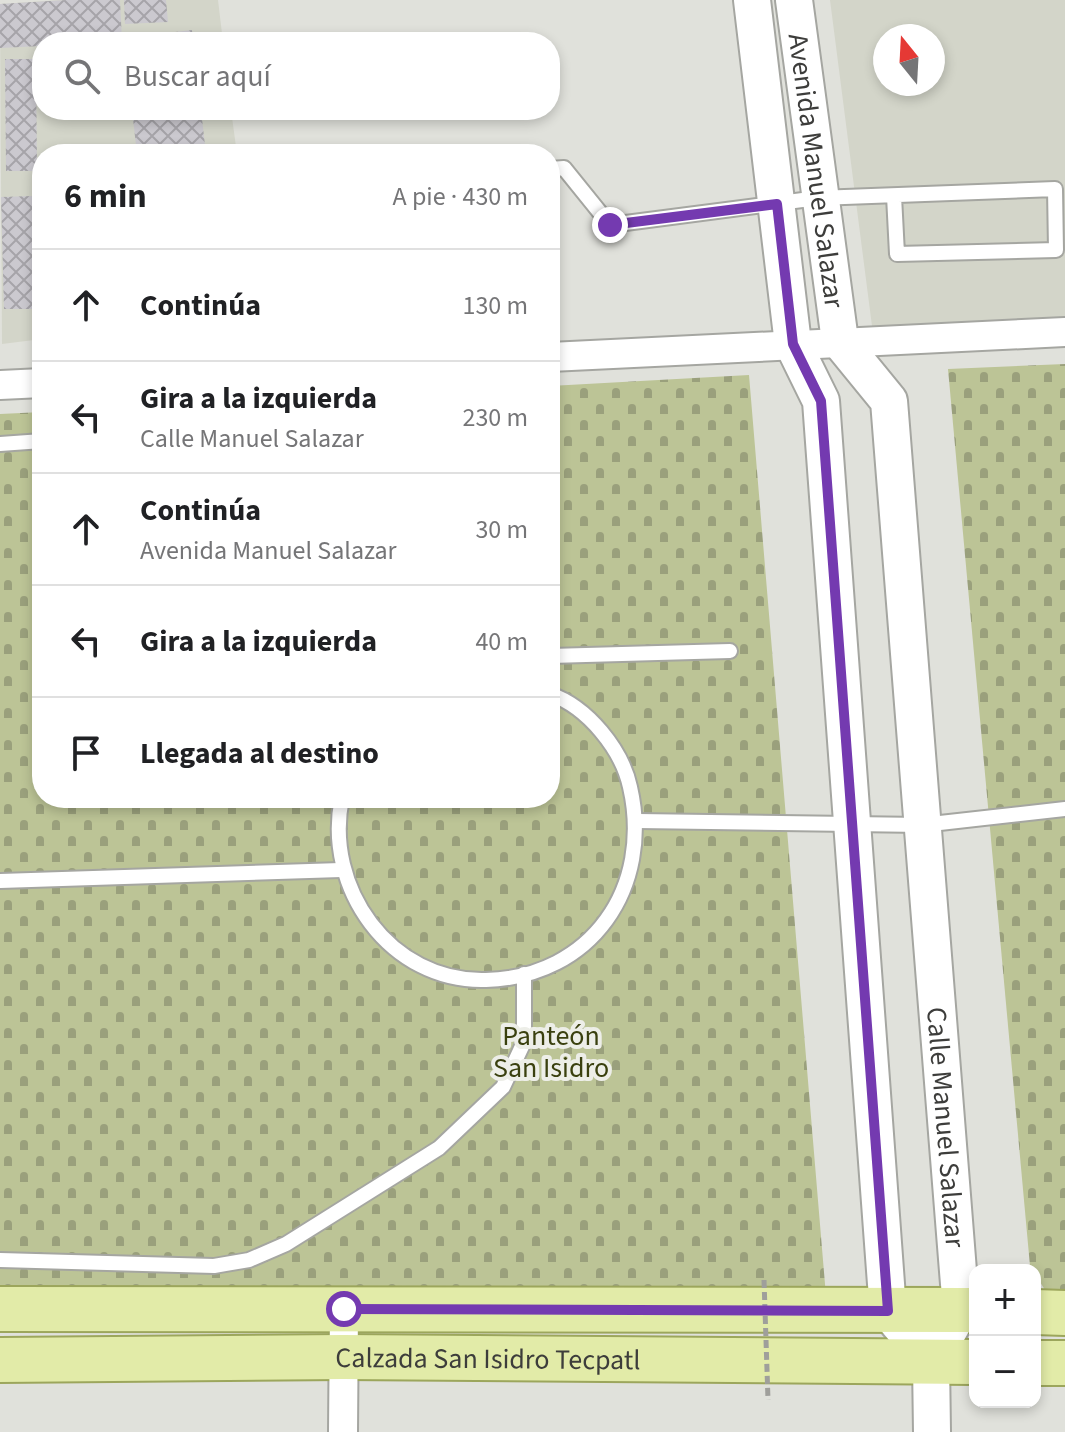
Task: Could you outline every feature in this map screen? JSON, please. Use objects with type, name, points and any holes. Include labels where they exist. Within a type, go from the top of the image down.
[{"type":"main road","name":"Calzada San Isidro Tecpatl","points":[[0,1309],[968,1310]]},
{"type":"main road","points":[[1041,1312],[1065,1313]]},
{"type":"main road","name":"Calzada San Isidro Tecpatl","points":[[0,1360],[343,1357],[969,1362]]},
{"type":"main road","points":[[1041,1363],[1065,1363]]},
{"type":"street","name":"Avenida Manuel Salazar","points":[[752,0],[793,344]]},
{"type":"street","name":"Avenida Manuel Salazar","points":[[794,0],[818,198],[840,341]]},
{"type":"street","points":[[761,73],[801,68]]},
{"type":"street","points":[[560,356],[1065,332]]},
{"type":"street","name":"Calle Manuel Salazar","points":[[840,341],[889,401],[922,825],[968,1310]]},
{"type":"street","points":[[793,344],[821,401],[888,1311],[931,1362]]},
{"type":"street","points":[[0,385],[32,383]]},
{"type":"street","points":[[343,1432],[344,1309]]},
{"type":"street","points":[[932,1432],[931,1362],[968,1310]]},
{"type":"lane","points":[[560,168],[564,168],[610,225],[818,198],[1055,189],[1056,250],[897,254],[894,196]]},
{"type":"lane","points":[[0,444],[32,442]]},
{"type":"lane","points":[[560,656],[730,651]]},
{"type":"lane","points":[[340,808],[336,822],[341,870],[362,914],[394,949],[437,972],[485,980],[524,974],[576,952],[610,918],[632,871],[638,821],[626,771],[599,728],[560,700]]},
{"type":"lane","points":[[638,821],[852,827],[922,825],[1065,809]]},
{"type":"lane","points":[[0,881],[341,870]]},
{"type":"lane","points":[[0,1260],[214,1266],[249,1260],[286,1244],[439,1148],[503,1087],[524,1042],[524,974]]},
{"type":"path","points":[[764,1280],[768,1400]]},
{"type":"shaded area","points":[[61,0],[218,0],[222,32],[32,32],[32,120],[232,120],[236,144],[32,144],[32,340],[2,344],[0,4]]},
{"type":"shaded area","points":[[830,0],[1065,0],[1065,319],[872,326]]},
{"type":"green space","points":[[1065,364],[1065,1298],[1050,1298],[1041,1284],[1041,1264],[1030,1264],[948,369]]},
{"type":"green space","name":"Panteón San Isidro","points":[[749,375],[827,1308],[0,1293],[0,414],[32,412],[32,808],[560,808],[560,385]]},
{"type":"building","points":[[120,0],[122,32],[32,32],[32,46],[0,48],[0,4]]},
{"type":"building","points":[[124,0],[166,0],[168,22],[125,24]]},
{"type":"building","points":[[5,59],[32,59],[32,120],[37,120],[37,144],[32,144],[32,171],[6,171]]},
{"type":"building","points":[[133,120],[202,120],[205,144],[136,144]]},
{"type":"building","points":[[32,196],[32,309],[4,309],[1,197]]},
{"type":"route","points":[[344,1309],[827,1308],[888,1311],[821,401],[793,344],[777,204],[610,225]]}]
